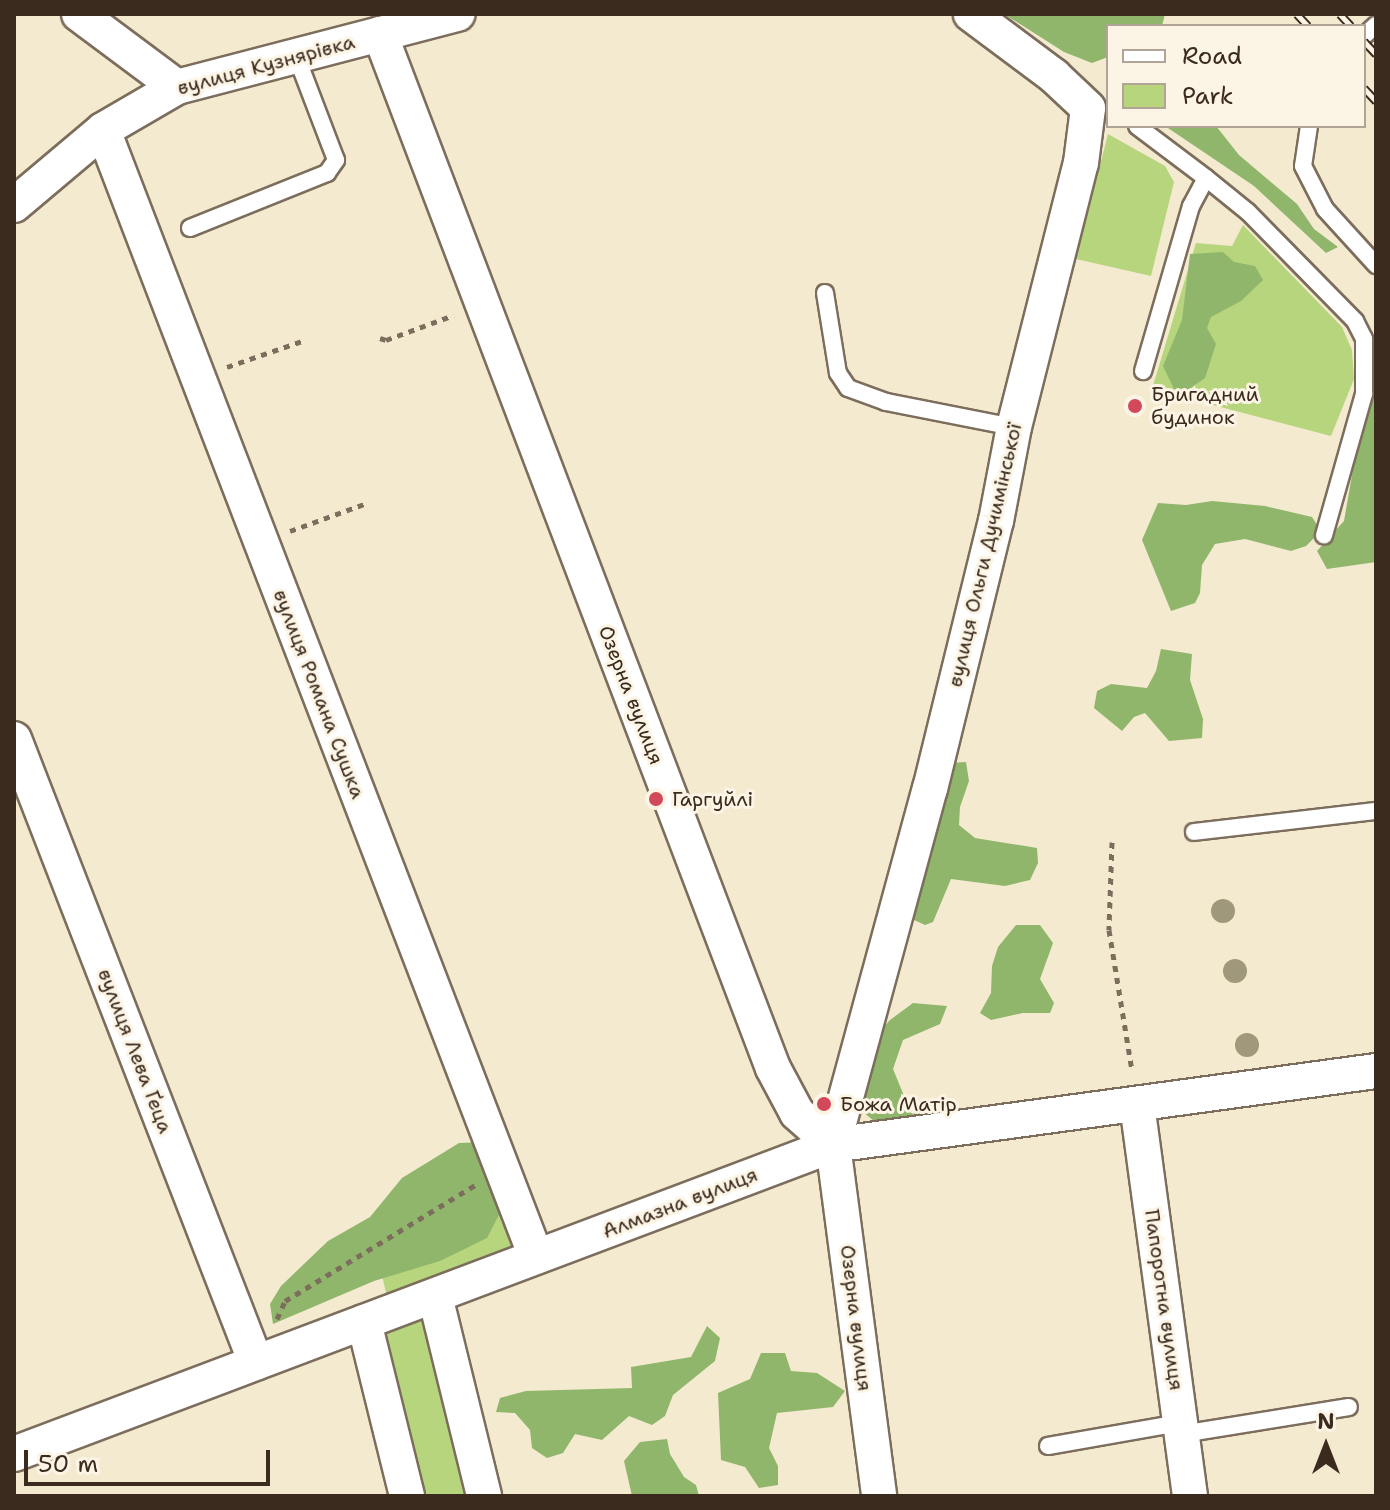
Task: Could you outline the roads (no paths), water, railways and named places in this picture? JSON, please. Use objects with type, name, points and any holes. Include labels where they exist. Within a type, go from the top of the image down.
[{"type":"street","points":[[79,14],[177,87]]},
{"type":"street","name":"вулиця Кузнярівка","points":[[14,205],[103,130],[177,87],[458,14]]},
{"type":"street","name":"вулиця Ольги Дучимінської","points":[[833,1145],[930,789],[996,521],[1014,427],[1081,163],[1098,108],[971,14]]},
{"type":"street","name":"Озерна вулиця","points":[[380,34],[773,1068],[797,1113],[833,1145],[879,1496]]},
{"type":"street","name":"вулиця Романа Сушка","points":[[103,130],[536,1257]]},
{"type":"street","name":"вулиця Лева Ґеца","points":[[14,739],[256,1363]]},
{"type":"street","name":"Алмазна вулиця","points":[[14,1454],[833,1145],[1376,1071]]},
{"type":"street","name":"Папоротна вулиця","points":[[1137,1104],[1190,1496]]},
{"type":"street","points":[[435,1296],[484,1496]]},
{"type":"street","points":[[364,1322],[407,1496]]},
{"type":"lane","points":[[190,228],[327,173],[336,160],[296,55]]},
{"type":"lane","points":[[1140,128],[1248,212],[1355,321],[1364,339],[1364,394],[1324,535]]},
{"type":"lane","points":[[1309,128],[1303,166],[1325,209],[1376,265]]},
{"type":"lane","points":[[1143,371],[1191,206],[1206,178]]},
{"type":"lane","points":[[825,293],[838,373],[848,388],[886,402],[1014,427]]},
{"type":"lane","points":[[1194,832],[1376,811]]},
{"type":"lane","points":[[1048,1446],[1349,1407]]},
{"type":"railway","points":[[1297,14],[1306,24]]},
{"type":"railway","points":[[1340,14],[1349,24]]},
{"type":"railway","points":[[1366,43],[1376,54]]},
{"type":"railway","points":[[1366,90],[1376,101]]},
{"type":"place","name":"Бригадний будинок","points":[[1135,406]]},
{"type":"place","name":"Гаргуйлі","points":[[656,799]]},
{"type":"place","name":"Божа Матір","points":[[824,1104]]}]
